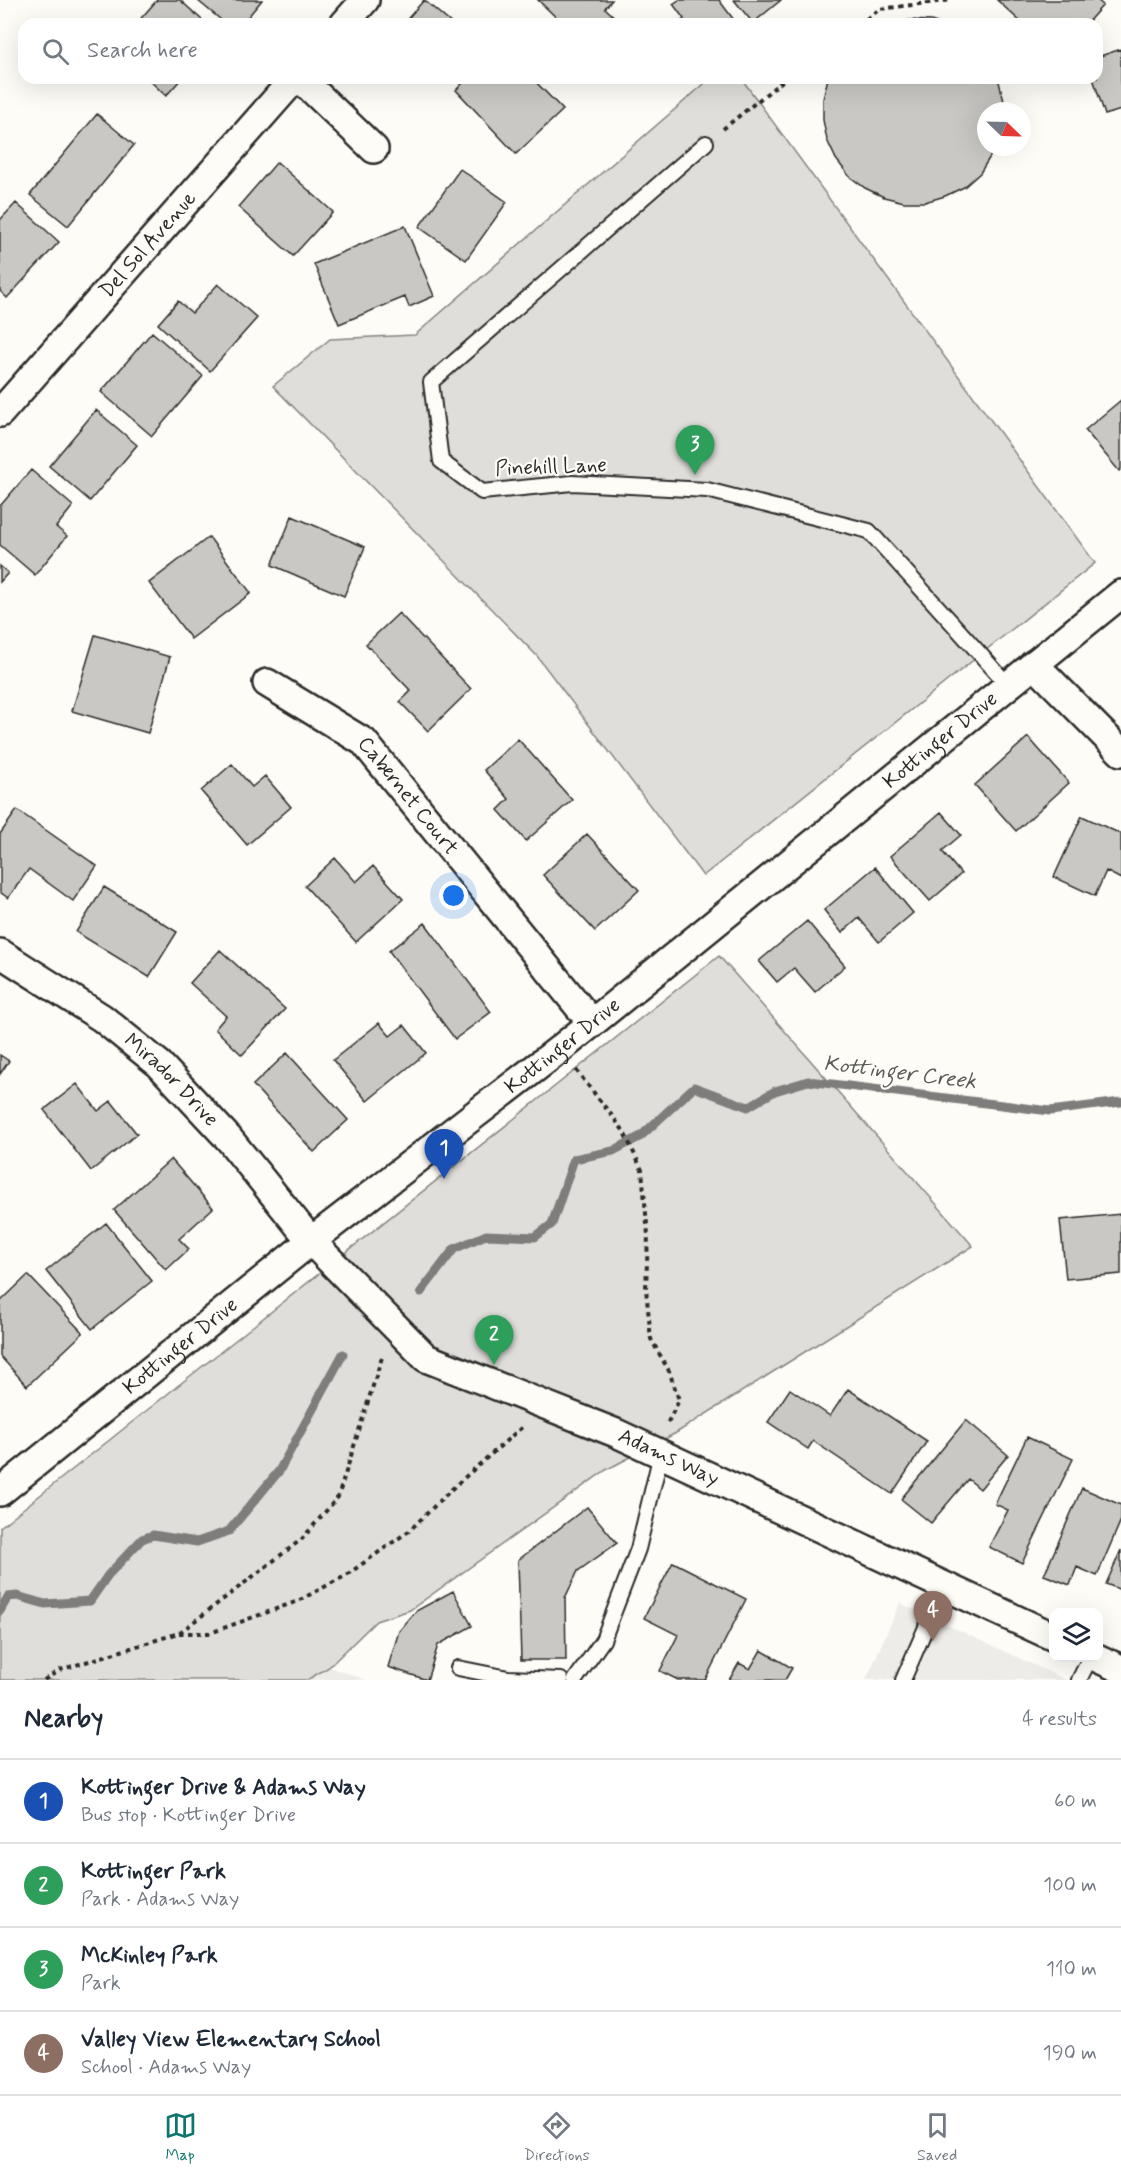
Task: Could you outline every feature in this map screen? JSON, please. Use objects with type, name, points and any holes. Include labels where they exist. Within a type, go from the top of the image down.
[{"type":"street","points":[[349,18],[365,0]]},
{"type":"street","name":"Del Sol Avenue","points":[[0,413],[292,84]]},
{"type":"street","points":[[304,84],[374,149]]},
{"type":"street","name":"Kottinger Drive","points":[[4,1479],[592,1023],[1121,594]]},
{"type":"street","points":[[1034,664],[1121,752]]},
{"type":"street","name":"Cabernet Court","points":[[267,683],[364,742],[592,1023]]},
{"type":"street","name":"Mirador Drive","points":[[0,953],[102,1018],[159,1064],[229,1138],[311,1241]]},
{"type":"street","name":"Adams Way","points":[[311,1241],[426,1358],[652,1450],[1049,1635]]},
{"type":"street","points":[[1103,1661],[1121,1669]]},
{"type":"lane","name":"Pinehill Lane","points":[[706,143],[431,382],[441,461],[482,492],[572,483],[707,490],[869,531],[1008,685]]},
{"type":"lane","points":[[575,1680],[603,1640],[638,1549],[652,1450]]},
{"type":"lane","points":[[903,1680],[944,1586]]},
{"type":"lane","points":[[1079,1680],[1088,1662]]},
{"type":"lane","points":[[458,1668],[508,1678],[561,1680]]},
{"type":"path","points":[[867,18],[880,9],[952,0]]},
{"type":"path","points":[[706,143],[779,84]]},
{"type":"path","points":[[560,1048],[623,1130],[642,1170],[648,1235],[646,1289],[651,1339],[669,1371],[679,1400],[652,1450]]},
{"type":"path","points":[[179,1633],[302,1539],[338,1497],[393,1325]]},
{"type":"path","points":[[44,1680],[60,1670],[179,1633],[210,1634],[298,1601],[345,1576],[409,1530],[456,1485],[548,1406]]},
{"type":"shaded area","points":[[704,84],[745,84],[1095,563],[703,876],[537,656],[273,386],[330,339],[415,335]]},
{"type":"shaded area","points":[[719,956],[973,1246],[676,1433],[606,1470],[410,1610],[376,1621],[329,1667],[307,1680],[0,1680],[0,1527]]},
{"type":"shaded area","points":[[900,1603],[1066,1680],[866,1680]]},
{"type":"shaded area","points":[[329,1667],[367,1680],[307,1680]]},
{"type":"building","points":[[157,0],[180,0],[200,18],[141,18]]},
{"type":"building","points":[[197,0],[262,0],[247,18],[219,18]]},
{"type":"building","points":[[424,0],[445,18],[408,18]]},
{"type":"building","points":[[538,0],[612,0],[605,8],[616,18],[557,18]]},
{"type":"building","points":[[679,0],[719,0],[732,18],[683,18],[673,4]]},
{"type":"building","points":[[734,0],[781,0],[759,18],[749,18]]},
{"type":"building","points":[[997,0],[1097,0],[1103,5],[1091,18],[1016,18]]},
{"type":"building","points":[[1121,49],[1121,110],[1105,115],[1095,84],[1103,84],[1103,55]]},
{"type":"building","points":[[153,84],[177,84],[166,96]]},
{"type":"building","points":[[462,84],[538,84],[563,110],[516,154],[456,90]]},
{"type":"building","points":[[827,84],[1000,84],[1004,101],[977,102],[977,156],[990,156],[980,173],[964,187],[925,202],[904,202],[884,197],[865,188],[849,176],[836,159],[827,140],[823,120],[823,99]]},
{"type":"building","points":[[97,114],[134,145],[68,226],[30,195]]},
{"type":"building","points":[[277,162],[333,212],[293,256],[238,207]]},
{"type":"building","points":[[460,169],[507,202],[466,260],[419,227]]},
{"type":"building","points":[[16,203],[59,242],[7,298],[0,291],[0,220]]},
{"type":"building","points":[[405,226],[434,296],[409,307],[405,297],[339,324],[314,264]]},
{"type":"building","points":[[218,284],[257,318],[210,371],[158,324],[178,301],[192,313]]},
{"type":"building","points":[[152,332],[203,376],[152,436],[101,392]]},
{"type":"building","points":[[1121,400],[1121,469],[1119,471],[1085,430]]},
{"type":"building","points":[[96,410],[137,445],[90,501],[49,466]]},
{"type":"building","points":[[31,470],[73,506],[56,527],[67,536],[35,575],[0,545],[0,506]]},
{"type":"building","points":[[292,516],[365,547],[344,596],[272,565]]},
{"type":"building","points":[[209,537],[251,593],[191,639],[149,583]]},
{"type":"building","points":[[0,566],[8,573],[0,582]]},
{"type":"building","points":[[399,613],[471,689],[428,731],[400,702],[411,691],[366,644]]},
{"type":"building","points":[[95,635],[170,657],[148,733],[72,711]]},
{"type":"building","points":[[1028,737],[1069,783],[1016,831],[975,785]]},
{"type":"building","points":[[518,739],[572,800],[526,841],[498,810],[509,799],[484,770]]},
{"type":"building","points":[[232,764],[252,787],[265,776],[291,807],[247,845],[201,791]]},
{"type":"building","points":[[17,810],[97,866],[73,901],[29,869],[8,898],[0,892],[0,834]]},
{"type":"building","points":[[941,812],[961,835],[942,851],[961,874],[930,901],[890,856]]},
{"type":"building","points":[[1082,816],[1121,834],[1121,879],[1106,871],[1095,896],[1054,877]]},
{"type":"building","points":[[587,834],[639,890],[595,931],[543,875]]},
{"type":"building","points":[[335,858],[356,882],[373,866],[403,899],[356,942],[305,886]]},
{"type":"building","points":[[875,867],[913,913],[879,942],[859,918],[842,933],[824,910]]},
{"type":"building","points":[[104,887],[177,932],[149,977],[76,932]]},
{"type":"building","points":[[807,921],[845,966],[815,992],[794,968],[777,982],[759,961]]},
{"type":"building","points":[[425,923],[491,1012],[455,1039],[389,951]]},
{"type":"building","points":[[220,950],[285,1009],[242,1055],[215,1029],[226,1016],[190,983]]},
{"type":"building","points":[[379,1023],[390,1036],[404,1025],[426,1053],[367,1101],[333,1060]]},
{"type":"building","points":[[287,1053],[348,1120],[314,1152],[253,1085]]},
{"type":"building","points":[[0,1055],[9,1061],[0,1074]]},
{"type":"building","points":[[77,1084],[98,1111],[111,1101],[137,1134],[91,1171],[44,1110]]},
{"type":"building","points":[[171,1159],[213,1208],[179,1239],[189,1249],[166,1270],[114,1210]]},
{"type":"building","points":[[1121,1214],[1121,1274],[1066,1279],[1060,1220]]},
{"type":"building","points":[[106,1223],[152,1281],[92,1329],[46,1271]]},
{"type":"building","points":[[28,1275],[83,1333],[27,1386],[0,1356],[0,1302]]},
{"type":"building","points":[[790,1389],[830,1416],[848,1389],[927,1441],[892,1494],[813,1441],[808,1449],[768,1422]]},
{"type":"building","points":[[966,1420],[1008,1455],[980,1489],[968,1479],[931,1523],[901,1499]]},
{"type":"building","points":[[1027,1437],[1073,1459],[1022,1563],[989,1547],[1008,1510],[995,1504]]},
{"type":"building","points":[[1082,1488],[1121,1505],[1121,1520],[1097,1576],[1077,1567],[1070,1585],[1044,1575]]},
{"type":"building","points":[[587,1507],[617,1543],[578,1571],[565,1598],[566,1660],[521,1660],[518,1560]]},
{"type":"building","points":[[1121,1550],[1121,1590],[1106,1584]]},
{"type":"building","points":[[673,1562],[746,1599],[705,1680],[678,1680],[660,1671],[678,1635],[644,1618]]},
{"type":"building","points":[[453,1591],[472,1626],[438,1645],[427,1680],[388,1667],[399,1631],[416,1611]]},
{"type":"building","points":[[761,1650],[792,1668],[785,1680],[729,1680],[739,1663],[750,1669]]},
{"type":"waterway","name":"Kottinger Creek","points":[[421,1292],[454,1249],[486,1235],[535,1237],[552,1224],[574,1159],[613,1151],[641,1136],[694,1087],[748,1107],[775,1091],[808,1081],[1050,1111],[1121,1102]]},
{"type":"waterway","name":"Kottinger Creek","points":[[0,1611],[8,1597],[17,1596],[45,1604],[90,1601],[108,1575],[142,1539],[153,1535],[197,1542],[229,1531],[279,1471],[343,1354]]},
{"type":"place","name":"McKinley Park","points":[[695,475]]},
{"type":"place","name":"Kottinger Drive & Adams Way","points":[[444,1179]]},
{"type":"place","name":"Kottinger Park","points":[[494,1365]]},
{"type":"place","name":"Valley View Elementary School","points":[[933,1641]]}]
